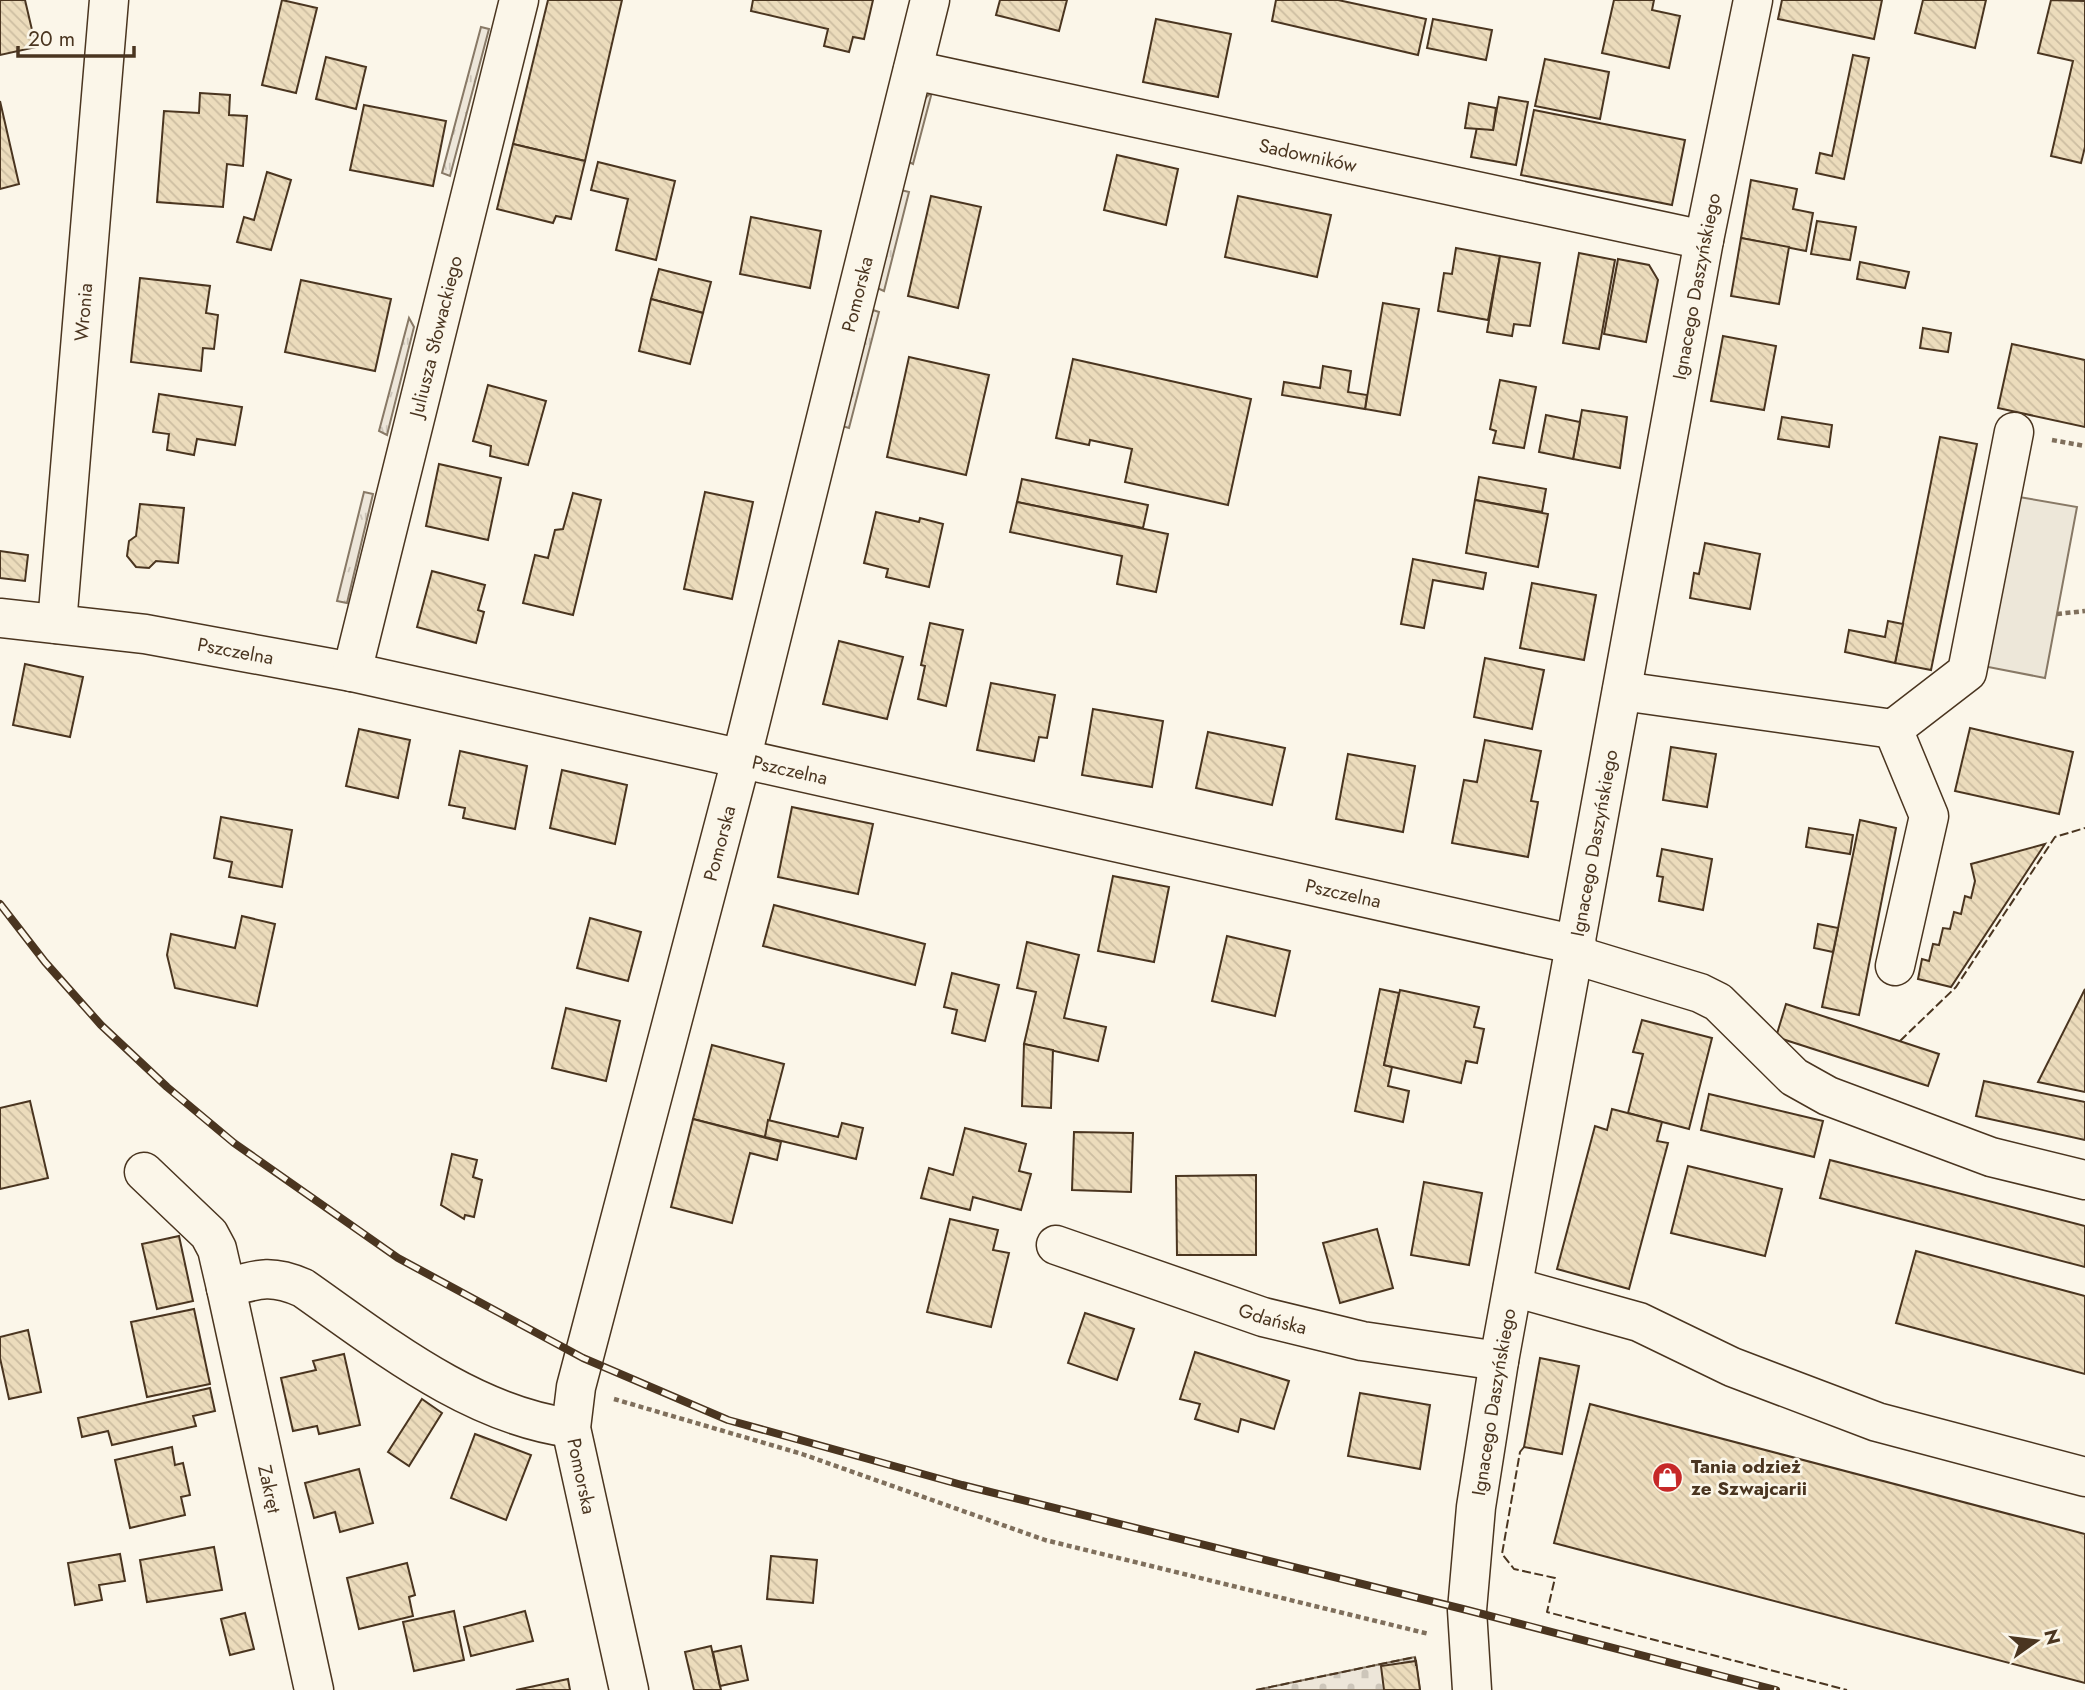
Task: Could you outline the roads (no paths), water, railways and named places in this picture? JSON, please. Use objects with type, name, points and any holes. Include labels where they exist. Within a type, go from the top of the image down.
[{"type":"street","name":"Wronia","points":[[57,624],[109,0]]},
{"type":"street","name":"Juliusza Słowackiego","points":[[352,672],[519,0]]},
{"type":"street","name":"Pomorska","points":[[629,1690],[571,1428],[576,1387],[741,760],[930,0]]},
{"type":"street","name":"Ignacego Daszyńskiego","points":[[1472,1690],[1467,1609],[1476,1507],[1499,1361],[1704,240],[1753,0]]},
{"type":"street","name":"Sadowników","points":[[913,70],[1704,240]]},
{"type":"street","points":[[1622,691],[1894,729],[1967,671],[2014,432]]},
{"type":"street","name":"Pszczelna","points":[[0,618],[145,634],[352,672],[1576,950],[1700,993],[1718,1002],[1794,1077],[1828,1096],[1991,1157],[2085,1180]]},
{"type":"street","points":[[1894,729],[1929,816],[1895,966]]},
{"type":"street","name":"Zakręt","points":[[144,1172],[209,1234],[217,1249],[314,1690]]},
{"type":"street","name":"Gdańska","points":[[1056,1245],[1263,1317],[1362,1341],[1499,1361]]},
{"type":"street","points":[[226,1288],[264,1277],[283,1280],[303,1288],[405,1360],[475,1397],[545,1424],[571,1428]]},
{"type":"street","points":[[1513,1287],[1639,1321],[1732,1367],[1877,1422],[2085,1477]]},
{"type":"railway","points":[[0,904],[45,962],[101,1025],[167,1087],[234,1143],[398,1258],[583,1358],[728,1420],[962,1485],[1467,1610],[1776,1690]]},
{"type":"place","name":"Tania odzież ze Szwajcarii","points":[[1668,1477]]}]
